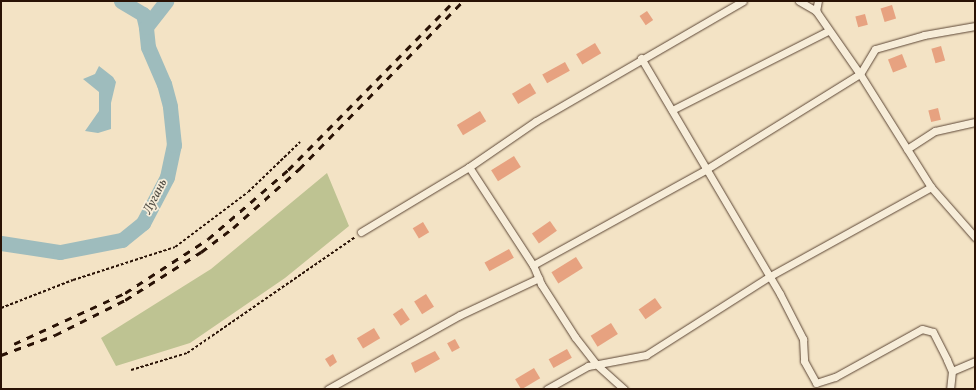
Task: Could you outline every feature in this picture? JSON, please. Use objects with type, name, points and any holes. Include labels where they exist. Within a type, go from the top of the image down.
[{"type":"street","points":[[361,232],[469,166],[536,121],[641,58],[743,1]]},
{"type":"street","points":[[799,1],[816,11],[828,31],[860,74],[931,187],[975,237]]},
{"type":"street","points":[[816,11],[818,1]]},
{"type":"street","points":[[533,265],[705,170],[860,74],[875,49],[924,35],[975,26]]},
{"type":"street","points":[[672,110],[828,31]]},
{"type":"street","points":[[641,58],[705,170],[770,276],[804,339],[804,361],[816,383],[835,377],[922,328],[933,332],[952,371],[950,389]]},
{"type":"street","points":[[907,149],[935,131],[975,122]]},
{"type":"street","points":[[469,166],[533,265],[539,278],[575,337],[596,364],[624,389]]},
{"type":"street","points":[[547,389],[588,366],[646,355],[770,276],[931,187]]},
{"type":"street","points":[[328,389],[460,315],[539,278]]},
{"type":"street","points":[[952,371],[975,361]]},
{"type":"path","points":[[1,308],[73,280],[175,248],[248,192],[300,142]]},
{"type":"path","points":[[131,370],[187,353],[361,232]]},
{"type":"green space","points":[[327,173],[349,226],[285,278],[190,343],[116,366],[101,338],[211,269]]},
{"type":"water","points":[[99,66],[113,77],[116,82],[111,103],[111,129],[98,133],[85,131],[99,111],[99,92],[83,79],[95,74]]},
{"type":"building","points":[[892,5],[896,18],[885,22],[881,9]]},
{"type":"building","points":[[647,11],[653,20],[646,25],[640,16]]},
{"type":"building","points":[[865,14],[868,25],[858,27],[855,17]]},
{"type":"building","points":[[595,43],[601,53],[582,65],[576,54]]},
{"type":"building","points":[[941,46],[945,60],[936,63],[931,49]]},
{"type":"building","points":[[902,54],[907,67],[893,72],[888,59]]},
{"type":"building","points":[[565,62],[570,71],[547,83],[542,75]]},
{"type":"building","points":[[530,83],[536,93],[518,104],[512,94]]},
{"type":"building","points":[[938,108],[941,120],[931,122],[928,110]]},
{"type":"building","points":[[480,111],[486,121],[463,135],[457,125]]},
{"type":"building","points":[[514,156],[521,167],[498,181],[491,170]]},
{"type":"building","points":[[550,221],[557,231],[539,243],[532,234]]},
{"type":"building","points":[[423,222],[429,232],[419,238],[413,228]]},
{"type":"building","points":[[509,249],[514,258],[489,271],[485,263]]},
{"type":"building","points":[[576,257],[583,268],[558,283],[551,272]]},
{"type":"building","points":[[426,294],[434,307],[422,314],[414,301]]},
{"type":"building","points":[[655,298],[662,308],[645,319],[639,309]]},
{"type":"building","points":[[402,308],[410,320],[401,326],[393,314]]},
{"type":"building","points":[[611,323],[618,334],[598,347],[591,336]]},
{"type":"building","points":[[374,328],[380,338],[363,349],[357,338]]},
{"type":"building","points":[[455,339],[460,348],[452,352],[447,343]]},
{"type":"building","points":[[567,349],[572,358],[553,368],[549,359]]},
{"type":"building","points":[[435,351],[440,359],[415,373],[411,363]]},
{"type":"building","points":[[333,354],[337,362],[330,367],[325,359]]},
{"type":"building","points":[[534,368],[540,378],[522,389],[515,379]]},
{"type":"waterway","name":"Лугань","points":[[121,1],[143,14],[146,27]]},
{"type":"waterway","name":"Лугань","points":[[1,243],[60,252],[122,240],[143,223],[167,177],[174,145],[170,106],[164,84],[148,47],[146,27],[166,1]]},
{"type":"railway","points":[[14,344],[125,293],[208,239],[288,170],[454,1]]},
{"type":"railway","points":[[1,355],[55,335],[125,300],[201,252],[233,228],[299,169],[463,1]]}]
